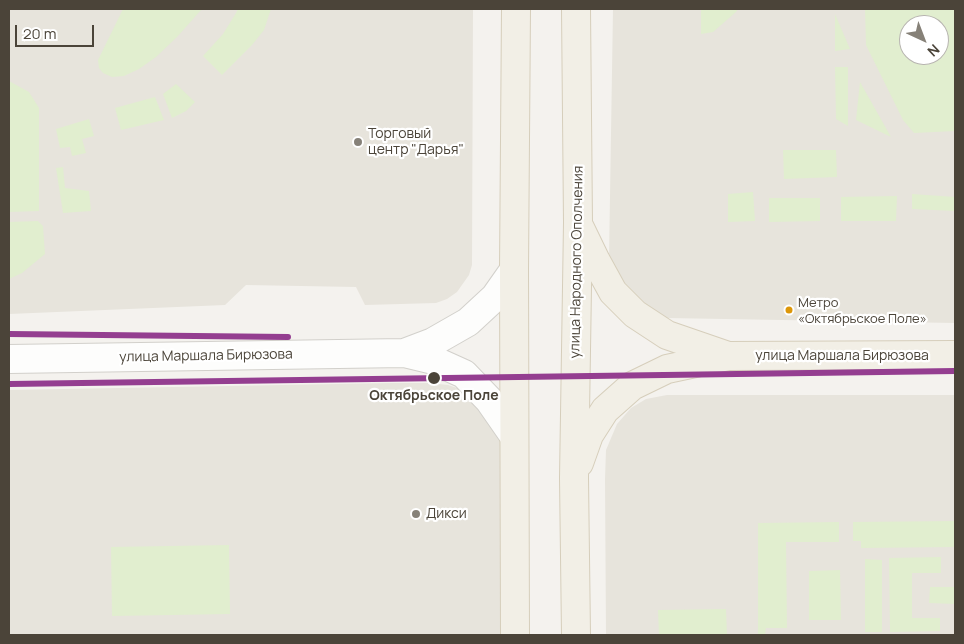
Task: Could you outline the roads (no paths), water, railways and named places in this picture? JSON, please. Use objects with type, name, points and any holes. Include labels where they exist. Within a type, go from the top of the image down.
[{"type":"main road","points":[[515,635],[514,270],[516,9]]},
{"type":"main road","name":"улица Народного Ополчения","points":[[576,9],[578,224],[574,478],[576,635]]},
{"type":"main road","name":"улица Маршала Бирюзова","points":[[578,224],[614,292],[635,314],[667,335],[728,356]]},
{"type":"main road","name":"улица Маршала Бирюзова","points":[[574,478],[589,435],[605,410],[632,386],[667,369],[728,356],[955,355]]},
{"type":"street","name":"улица Маршала Бирюзова","points":[[404,353],[433,342],[468,322],[495,297],[514,270]]},
{"type":"street","name":"улица Маршала Бирюзова","points":[[9,359],[404,353],[433,360],[464,374],[489,400],[514,436]]},
{"type":"place","name":"Торговый центр \"Дарья\"","points":[[358,142]]},
{"type":"place","name":"Метро «Октябрьское Поле»","points":[[789,310]]},
{"type":"place","name":"Октябрьское Поле","points":[[434,378]]},
{"type":"place","name":"Дикси","points":[[416,514]]}]
